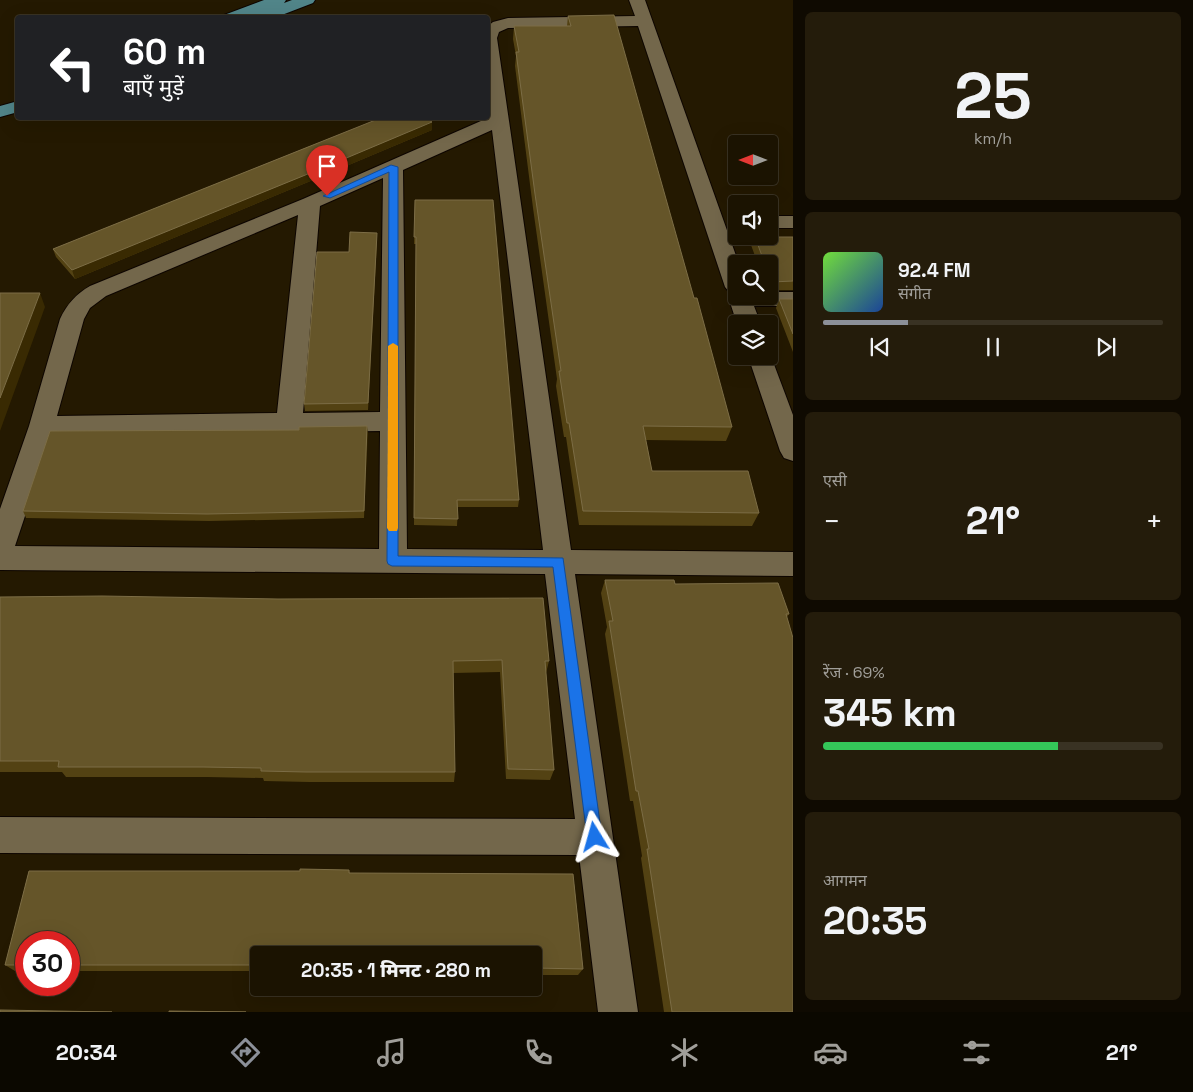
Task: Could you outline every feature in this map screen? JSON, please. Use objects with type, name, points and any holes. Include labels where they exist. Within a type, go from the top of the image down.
[{"type":"main road","points":[[238,15],[278,0]]},
{"type":"main road","points":[[267,15],[307,0]]},
{"type":"main road","points":[[0,101],[15,95]]},
{"type":"main road","points":[[0,112],[15,107]]},
{"type":"street","points":[[618,1012],[500,120],[490,38],[492,30],[498,25],[508,23],[640,10],[728,262]]},
{"type":"street","points":[[0,550],[42,426],[72,319],[83,300],[98,291],[310,203],[500,120]]},
{"type":"street","points":[[392,561],[394,167]]},
{"type":"street","points":[[289,423],[310,203]]},
{"type":"street","points":[[714,222],[728,222]]},
{"type":"street","points":[[778,222],[793,222]]},
{"type":"street","points":[[778,298],[793,299]]},
{"type":"street","points":[[763,365],[793,451]]},
{"type":"street","points":[[42,426],[393,421]]},
{"type":"street","points":[[0,558],[793,564]]},
{"type":"street","points":[[0,835],[595,837]]},
{"type":"building","points":[[614,15],[694,298],[697,298],[732,427],[643,426],[652,471],[748,471],[759,513],[583,511],[559,371],[561,371],[535,194],[516,52],[519,52],[514,26],[571,26],[568,16]]},
{"type":"building","points":[[376,120],[428,120],[432,122],[72,270],[53,249]]},
{"type":"building","points":[[415,200],[493,200],[519,500],[457,500],[458,519],[414,518]]},
{"type":"building","points":[[350,232],[377,233],[368,403],[304,404],[317,252],[349,252]]},
{"type":"building","points":[[778,237],[793,237],[793,281],[778,282],[778,255],[762,255],[758,245],[778,245]]},
{"type":"building","points":[[0,293],[40,293],[0,398]]},
{"type":"building","points":[[779,299],[793,299],[793,334]]},
{"type":"building","points":[[367,426],[364,511],[207,514],[23,511],[50,431],[299,430],[299,427]]},
{"type":"building","points":[[605,580],[674,580],[675,584],[778,583],[789,614],[786,614],[793,638],[793,1012],[672,1012],[647,849],[649,849],[638,791],[636,791],[609,621],[613,621]]},
{"type":"building","points":[[102,596],[278,599],[543,598],[549,661],[545,661],[554,770],[508,769],[502,660],[453,661],[455,772],[306,772],[261,771],[261,768],[58,767],[59,761],[0,761],[0,597]]},
{"type":"building","points":[[300,869],[349,870],[349,873],[573,874],[583,969],[542,968],[542,946],[250,946],[250,965],[80,965],[80,931],[15,931],[15,965],[5,965],[29,871],[300,871]]},
{"type":"building","points":[[0,1010],[112,1012],[0,1012]]},
{"type":"building","points":[[169,1011],[246,1012],[169,1012]]},
{"type":"slow traffic","points":[[393,346],[393,528]]},
{"type":"route","points":[[327,196],[394,167],[392,561],[558,562],[595,837]]}]
